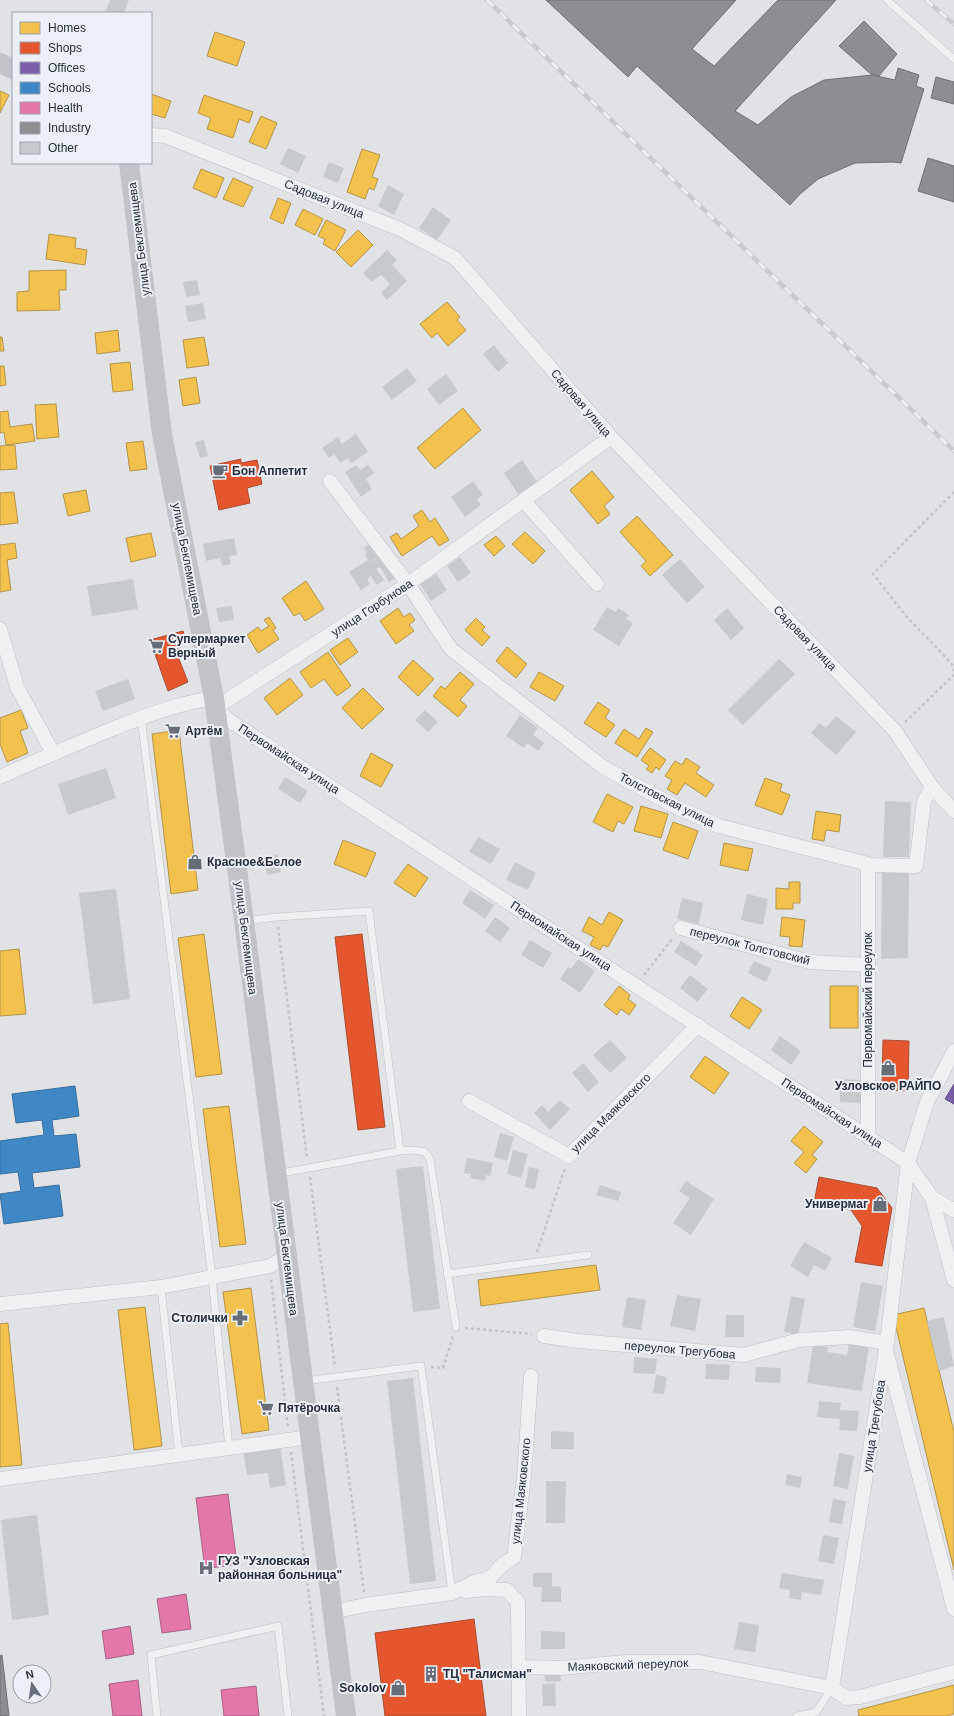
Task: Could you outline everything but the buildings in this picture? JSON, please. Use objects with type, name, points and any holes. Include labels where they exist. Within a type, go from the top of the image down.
[{"type":"main road","points":[[0,63],[12,69]]},
{"type":"main road","name":"улица Беклемищева","points":[[129,164],[162,434],[214,703],[244,922],[346,1716]]},
{"type":"street","name":"Садовая улица","points":[[152,135],[166,136],[395,228],[455,258],[610,438],[895,731],[932,787],[954,811]]},
{"type":"street","name":"улица Горбунова","points":[[214,703],[408,584],[610,438]]},
{"type":"street","name":"Толстовская улица","points":[[330,481],[408,584],[451,649],[603,767],[676,807],[719,826],[868,864],[916,866],[924,801],[932,787]]},
{"type":"street","points":[[524,501],[597,584]]},
{"type":"street","points":[[0,629],[17,687],[53,753]]},
{"type":"street","points":[[0,777],[53,753],[169,707],[197,700],[214,703]]},
{"type":"street","name":"Первомайская улица","points":[[214,703],[230,721],[908,1163]]},
{"type":"street","name":"Первомайский переулок","points":[[868,864],[868,1137]]},
{"type":"street","name":"переулок Толстовский","points":[[681,928],[810,962],[868,965]]},
{"type":"street","name":"улица Маяковского","points":[[469,1101],[569,1156],[698,1025]]},
{"type":"street","name":"улица Трегубова","points":[[832,1688],[887,1346],[908,1163],[927,1102],[954,1051]]},
{"type":"street","points":[[908,1163],[932,1198],[954,1280]]},
{"type":"street","points":[[932,1198],[954,1210]]},
{"type":"street","points":[[0,1304],[161,1286],[270,1266],[287,1256]]},
{"type":"street","name":"переулок Трегубова","points":[[544,1336],[578,1341],[744,1355],[799,1340],[850,1338],[887,1346]]},
{"type":"street","points":[[887,1346],[954,1609]]},
{"type":"street","name":"улица Маяковского","points":[[452,1593],[474,1582],[490,1578],[500,1566],[514,1557],[524,1476],[531,1376]]},
{"type":"street","points":[[0,1478],[310,1436]]},
{"type":"street","name":"улица Маяковского","points":[[333,1612],[365,1605],[452,1593],[486,1589],[507,1590],[518,1602],[519,1716]]},
{"type":"street","name":"Маяковский переулок","points":[[518,1667],[561,1668],[626,1662],[700,1662],[832,1688]]},
{"type":"street","points":[[832,1688],[846,1698],[860,1697],[954,1672]]},
{"type":"lane","points":[[887,0],[954,59]]},
{"type":"lane","points":[[141,718],[212,1276],[229,1448]]},
{"type":"lane","points":[[244,922],[277,917],[369,911],[400,1151]]},
{"type":"lane","points":[[276,1174],[400,1151],[414,1150],[425,1152],[430,1160],[456,1327]]},
{"type":"lane","points":[[447,1274],[534,1261],[588,1255]]},
{"type":"lane","points":[[161,1286],[179,1454]]},
{"type":"lane","points":[[303,1381],[421,1366],[452,1593]]},
{"type":"lane","points":[[157,1716],[151,1655],[278,1626],[288,1716]]},
{"type":"lane","points":[[797,1716],[816,1712],[832,1688]]},
{"type":"path","points":[[954,492],[873,574],[906,616],[952,664],[954,671]]},
{"type":"path","points":[[895,731],[954,676]]},
{"type":"path","points":[[277,917],[365,1605]]},
{"type":"path","name":"переулок Толстовский","points":[[636,985],[681,928]]},
{"type":"path","points":[[534,1261],[569,1156]]},
{"type":"path","points":[[270,1266],[324,1716]]},
{"type":"path","points":[[421,1366],[443,1368],[456,1327],[544,1336]]},
{"type":"railway","points":[[487,0],[954,451]]},
{"type":"railway","points":[[926,0],[954,24]]},
{"type":"place","name":"Бон Аппетит","points":[[220,471]]},
{"type":"place","name":"Супермаркет Верный","points":[[156,646]]},
{"type":"place","name":"Артём","points":[[173,731]]},
{"type":"place","name":"Красное&Белое","points":[[195,862]]},
{"type":"place","name":"Узловское РАЙПО","points":[[888,1068]]},
{"type":"place","name":"Универмаг","points":[[880,1204]]},
{"type":"place","name":"Столички","points":[[240,1318]]},
{"type":"place","name":"Пятёрочка","points":[[266,1408]]},
{"type":"place","name":"ГУЗ \"Узловская районная больница\"","points":[[206,1568]]},
{"type":"place","name":"ТЦ \"Талисман\"","points":[[431,1674]]},
{"type":"place","name":"Sokolov","points":[[398,1688]]}]
